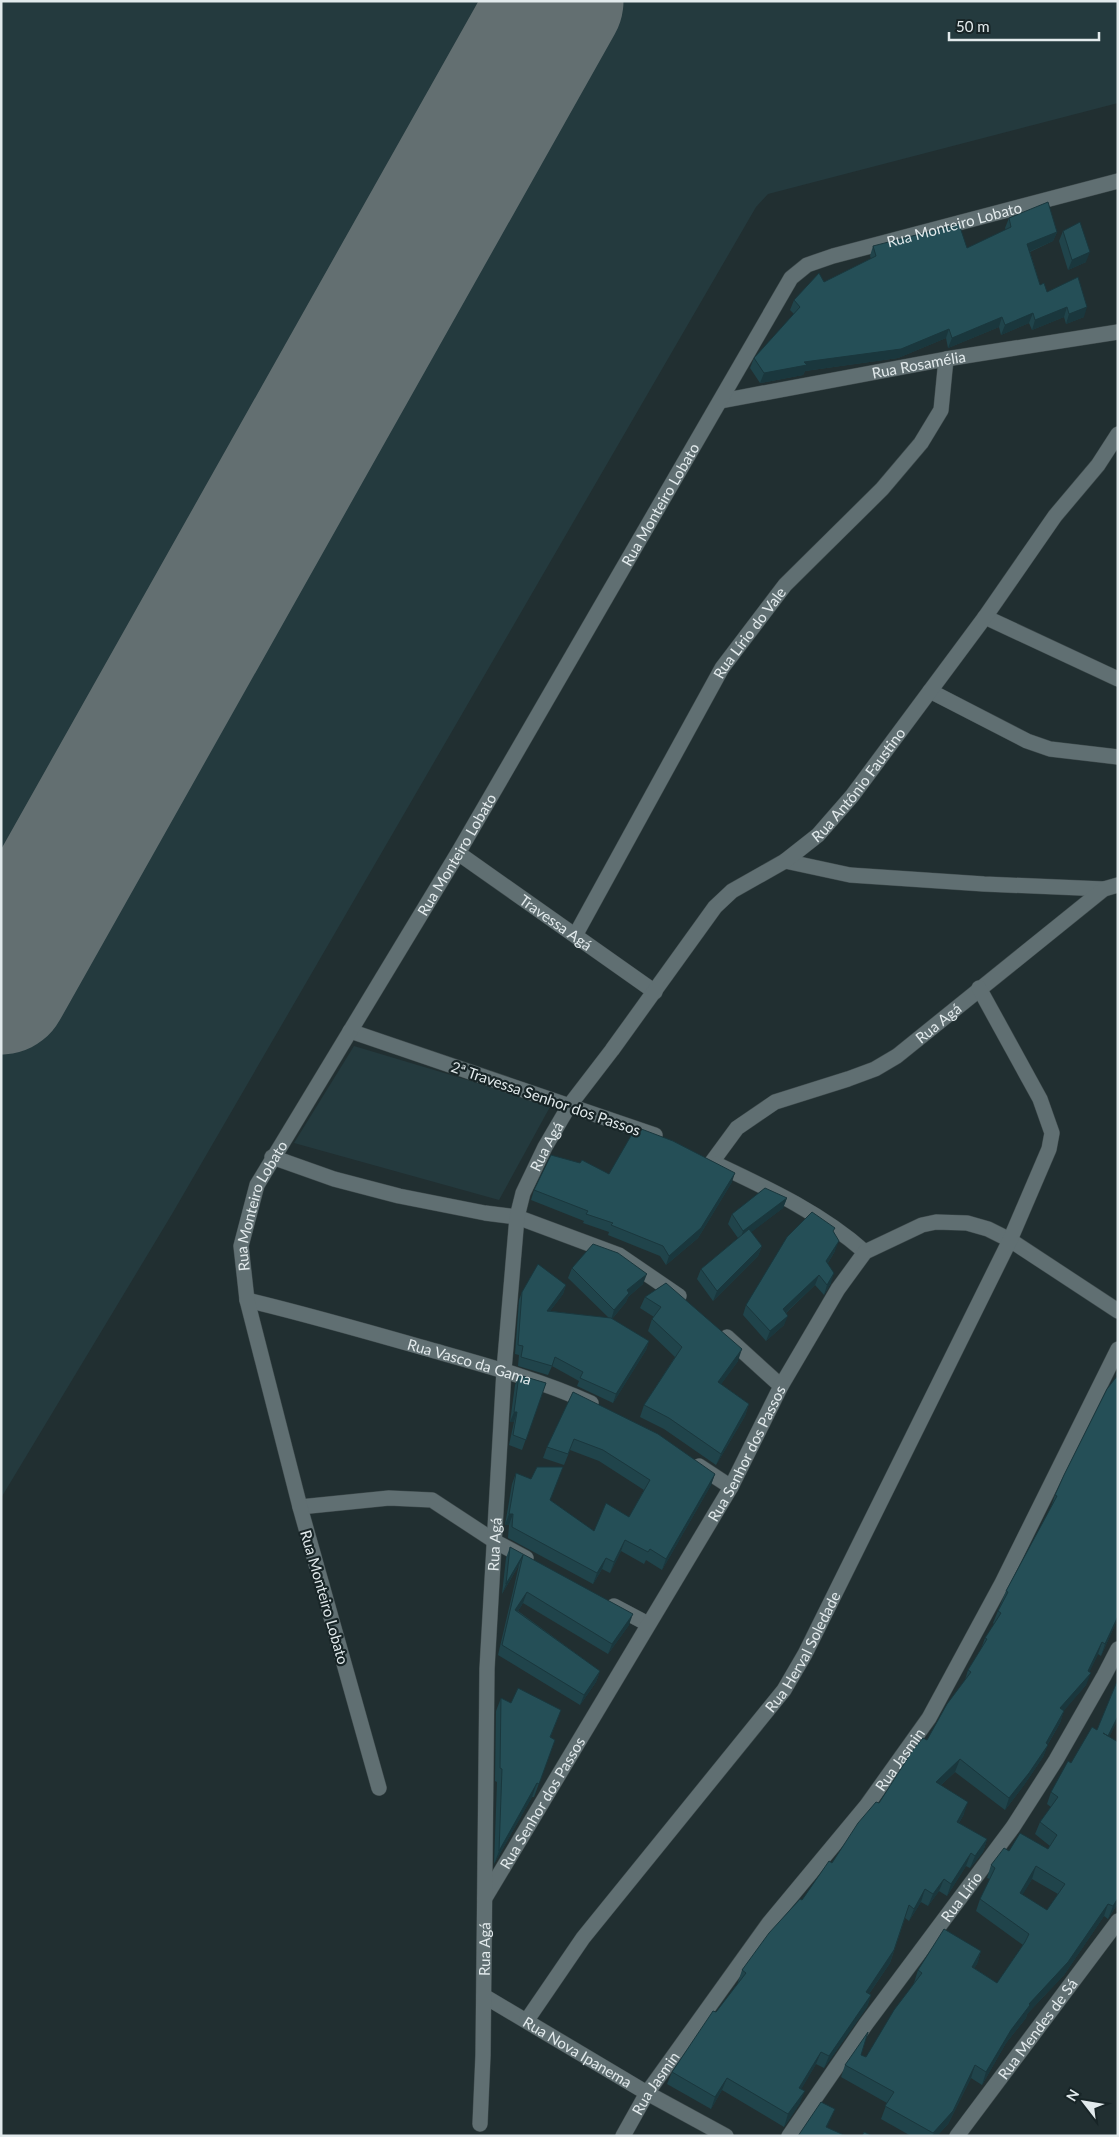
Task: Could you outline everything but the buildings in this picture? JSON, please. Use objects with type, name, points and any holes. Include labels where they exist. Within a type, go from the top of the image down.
[{"type":"street","name":"Rua Monteiro Lobato","points":[[379,1788],[300,1507],[247,1300],[241,1246],[257,1185],[272,1157],[458,853],[721,402],[791,278],[807,265],[1118,181]]},
{"type":"street","name":"Rua Rosamélia","points":[[721,402],[946,359],[1118,332]]},
{"type":"street","name":"Rua Lírio do Vale","points":[[576,934],[722,668],[785,585],[882,489],[921,443],[941,410],[946,359]]},
{"type":"street","name":"Rua Antônio Faustino","points":[[569,1106],[655,992],[715,907],[732,891],[785,860],[818,835],[852,796],[985,617],[1055,516],[1098,464],[1118,434]]},
{"type":"street","points":[[985,617],[1118,679]]},
{"type":"street","points":[[930,691],[1027,741],[1050,749],[1118,757]]},
{"type":"street","name":"Travessa Agá","points":[[458,853],[576,934],[655,992]]},
{"type":"street","name":"Rua Agá","points":[[785,860],[850,874],[984,884],[1111,887]]},
{"type":"street","name":"Rua Agá","points":[[712,1162],[737,1128],[775,1102],[875,1069],[897,1056],[954,1012],[979,988],[1111,887]]},
{"type":"street","name":"Rua Herval Soledade","points":[[527,2020],[583,1938],[784,1690],[805,1654],[1010,1240],[1049,1149],[1052,1133],[1040,1099],[979,988]]},
{"type":"street","name":"2ª Travessa Senhor dos Passos","points":[[350,1031],[673,1142]]},
{"type":"street","name":"Rua Agá","points":[[480,2124],[484,1996],[488,1669],[504,1370],[517,1216],[523,1193],[569,1106]]},
{"type":"street","points":[[696,1154],[811,1212],[846,1236],[865,1252]]},
{"type":"street","points":[[272,1157],[334,1179],[399,1196],[476,1211],[517,1216],[619,1255],[670,1289],[690,1305]]},
{"type":"street","name":"Rua Senhor dos Passos","points":[[484,1899],[731,1487],[782,1386],[838,1289],[865,1252],[922,1225],[936,1222],[967,1223],[988,1229],[1010,1240],[1118,1311]]},
{"type":"street","name":"Rua Vasco da Gama","points":[[247,1300],[334,1321],[504,1370],[553,1386],[603,1408]]},
{"type":"street","points":[[718,1328],[782,1386]]},
{"type":"street","name":"Rua Jasmin","points":[[624,2136],[647,2093],[769,1923],[867,1805],[929,1718],[1002,1583],[1118,1349]]},
{"type":"street","points":[[685,1457],[731,1487]]},
{"type":"street","points":[[300,1507],[389,1498],[432,1500],[496,1542],[538,1565]]},
{"type":"street","points":[[597,1597],[648,1624]]},
{"type":"street","name":"Rua Lírio","points":[[789,2136],[878,2009],[1013,1827],[1061,1751],[1118,1649]]},
{"type":"street","name":"Rua Mendes de Sá","points":[[957,2136],[1118,1921]]},
{"type":"street","name":"Rua Nova Ipanema","points":[[484,1996],[647,2093],[726,2136]]},
{"type":"shaded area","points":[[1,1],[1118,1],[1118,103],[768,194],[756,207],[172,1214],[1,1498]]},
{"type":"shaded area","points":[[354,1046],[551,1105],[499,1200],[294,1143]]},
{"type":"runway","points":[[1,987],[556,1]]}]
